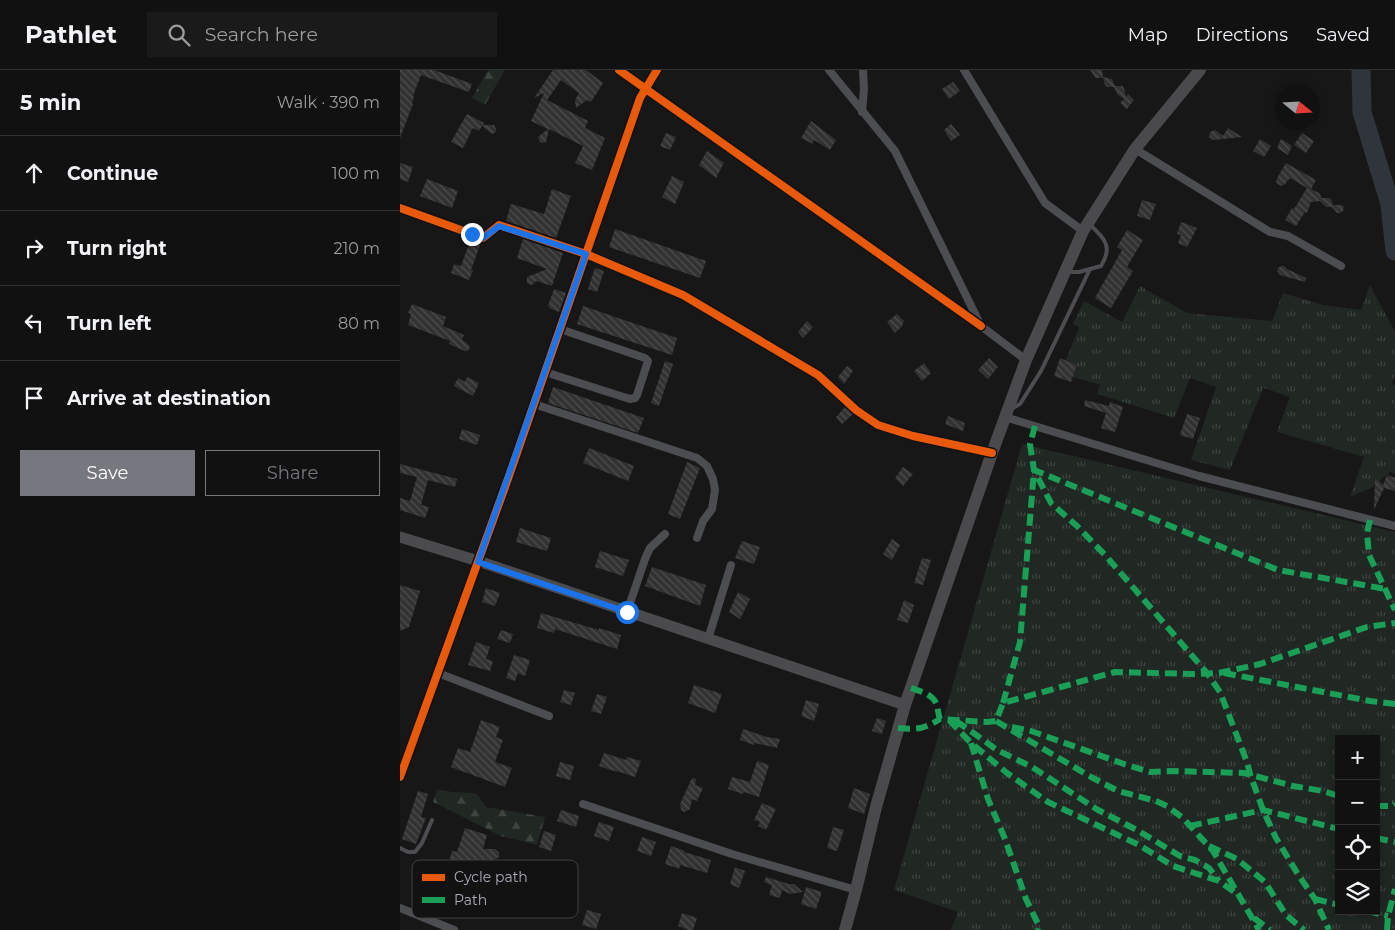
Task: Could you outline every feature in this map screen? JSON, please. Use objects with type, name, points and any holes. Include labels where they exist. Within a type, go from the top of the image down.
[{"type":"main road","points":[[845,930],[876,807],[905,705],[1026,360],[1085,227],[1135,149],[1200,70]]},
{"type":"main road","points":[[400,537],[905,705]]},
{"type":"street","points":[[619,70],[982,326],[1026,360]]},
{"type":"street","points":[[400,777],[546,372],[640,98],[657,70]]},
{"type":"street","points":[[829,70],[895,151],[982,326]]},
{"type":"street","points":[[862,112],[863,70]]},
{"type":"street","points":[[964,70],[1044,203],[1085,227]]},
{"type":"street","points":[[1135,149],[1270,232],[1288,236],[1342,266]]},
{"type":"street","points":[[400,208],[483,238],[499,226],[586,254],[683,295],[818,375],[856,410],[878,425],[913,436],[992,454]]},
{"type":"street","points":[[546,372],[635,398],[648,361],[645,358],[560,328]]},
{"type":"street","points":[[534,404],[697,458],[707,466],[713,479],[715,490],[712,509],[702,521],[697,538]]},
{"type":"street","points":[[1006,414],[1199,476],[1395,526]]},
{"type":"street","points":[[627,612],[644,559],[650,548],[665,534]]},
{"type":"street","points":[[708,639],[731,564]]},
{"type":"street","points":[[438,673],[549,716]]},
{"type":"street","points":[[583,804],[732,854],[856,890]]},
{"type":"street","points":[[400,908],[412,913]]},
{"type":"street","points":[[425,918],[454,930]]},
{"type":"lane","points":[[1064,272],[1079,272],[1101,266],[1106,258],[1107,244],[1100,234],[1085,227]]},
{"type":"lane","points":[[1006,414],[1020,404],[1040,371],[1090,269]]},
{"type":"lane","points":[[400,848],[408,852],[415,852],[422,843],[432,820]]},
{"type":"green space","points":[[488,70],[505,70],[485,105],[472,98]]},
{"type":"green space","points":[[1370,285],[1395,332],[1395,374],[1392,383],[1395,386],[1395,473],[1390,472],[1371,488],[1350,497],[1364,457],[1277,432],[1290,397],[1263,388],[1230,470],[1191,460],[1216,387],[1190,378],[1174,418],[1097,394],[1100,385],[1073,377],[1077,365],[1066,360],[1079,327],[1073,324],[1084,301],[1122,322],[1140,286],[1187,313],[1272,321],[1283,293],[1323,305],[1361,310]]},
{"type":"green space","points":[[1022,444],[1395,532],[1395,930],[951,930],[958,912],[894,890]]},
{"type":"green space","points":[[437,789],[477,794],[486,807],[545,817],[537,845],[501,836],[433,802]]},
{"type":"building","points":[[400,70],[434,70],[472,84],[469,92],[421,75],[413,96],[413,104],[400,138]]},
{"type":"building","points":[[553,70],[586,70],[603,83],[591,102],[587,100],[576,108],[575,100],[579,93],[561,80],[547,100],[588,121],[585,128],[605,138],[592,170],[575,163],[583,146],[549,129],[546,142],[542,143],[538,137],[548,129],[531,121],[544,93],[534,98]]},
{"type":"building","points":[[1090,70],[1102,70],[1103,77],[1112,79],[1115,86],[1122,86],[1124,88],[1126,97],[1128,94],[1134,100],[1127,109],[1120,103],[1124,99],[1117,94],[1114,87],[1107,87],[1103,78],[1096,78]]},
{"type":"building","points":[[953,82],[960,91],[949,99],[942,89]]},
{"type":"building","points":[[467,114],[484,123],[483,125],[494,125],[496,132],[492,134],[482,126],[479,131],[473,128],[463,148],[451,142]]},
{"type":"building","points":[[811,121],[836,140],[830,150],[814,140],[813,144],[801,138]]},
{"type":"building","points":[[951,124],[960,135],[951,141],[944,130]]},
{"type":"building","points":[[1228,128],[1242,137],[1213,140],[1209,137],[1210,132],[1215,130],[1223,136]]},
{"type":"building","points":[[666,133],[676,137],[670,150],[660,146]]},
{"type":"building","points":[[1302,133],[1314,141],[1306,153],[1294,145]]},
{"type":"building","points":[[1260,139],[1271,146],[1264,157],[1253,151]]},
{"type":"building","points":[[1281,139],[1292,146],[1288,155],[1277,148]]},
{"type":"building","points":[[707,151],[724,163],[716,178],[699,165]]},
{"type":"building","points":[[400,163],[413,167],[408,182],[400,179]]},
{"type":"building","points":[[1286,163],[1316,180],[1311,189],[1319,193],[1322,198],[1331,199],[1333,205],[1342,205],[1344,207],[1343,211],[1337,213],[1332,207],[1326,207],[1320,201],[1311,202],[1307,213],[1305,212],[1296,226],[1285,220],[1307,188],[1290,178],[1281,186],[1276,182]]},
{"type":"building","points":[[672,176],[684,182],[675,204],[662,197]]},
{"type":"building","points":[[427,179],[458,191],[452,208],[420,196]]},
{"type":"building","points":[[552,189],[571,196],[556,238],[506,221],[511,204],[544,214]]},
{"type":"building","points":[[1142,200],[1156,204],[1150,220],[1137,216]]},
{"type":"building","points":[[1181,222],[1197,228],[1187,247],[1178,243],[1181,235],[1177,234]]},
{"type":"building","points":[[615,229],[706,261],[700,278],[609,247]]},
{"type":"building","points":[[1127,230],[1143,240],[1127,267],[1133,271],[1111,308],[1095,298],[1122,250],[1117,247]]},
{"type":"building","points":[[523,239],[563,253],[552,286],[536,281],[532,285],[527,283],[527,277],[547,269],[517,258]]},
{"type":"building","points":[[470,241],[480,245],[469,280],[451,273],[454,264],[461,266]]},
{"type":"building","points":[[1281,266],[1306,278],[1305,282],[1280,275],[1277,271]]},
{"type":"building","points":[[595,268],[604,271],[597,292],[588,289]]},
{"type":"building","points":[[554,289],[566,293],[559,312],[548,306]]},
{"type":"building","points":[[412,304],[446,317],[443,326],[464,335],[462,340],[470,348],[465,351],[449,344],[450,341],[408,325],[411,314],[408,313]]},
{"type":"building","points":[[583,306],[677,338],[672,355],[577,324]]},
{"type":"building","points":[[897,314],[904,321],[895,333],[887,322]]},
{"type":"building","points":[[807,321],[813,327],[803,338],[798,332]]},
{"type":"building","points":[[989,358],[998,367],[988,379],[978,370]]},
{"type":"building","points":[[1060,358],[1077,365],[1071,382],[1054,376]]},
{"type":"building","points":[[665,361],[673,364],[659,406],[651,403]]},
{"type":"building","points":[[924,363],[931,373],[922,381],[914,371]]},
{"type":"building","points":[[847,366],[853,371],[844,384],[838,377]]},
{"type":"building","points":[[467,377],[479,383],[473,396],[454,386],[458,378],[465,382]]},
{"type":"building","points":[[553,387],[644,418],[638,433],[548,403]]},
{"type":"building","points":[[1085,400],[1109,406],[1110,402],[1123,407],[1115,432],[1101,428],[1106,413],[1084,406]]},
{"type":"building","points":[[845,407],[853,414],[842,424],[836,417]]},
{"type":"building","points":[[1187,414],[1200,418],[1193,439],[1180,435]]},
{"type":"building","points":[[948,416],[965,423],[963,431],[945,424]]},
{"type":"building","points":[[462,429],[480,435],[477,445],[459,439]]},
{"type":"building","points":[[589,448],[634,466],[628,481],[583,463]]},
{"type":"building","points":[[687,462],[700,468],[680,519],[668,514]]},
{"type":"building","points":[[400,464],[457,479],[455,487],[428,480],[421,505],[429,507],[425,518],[400,510],[400,498],[410,501],[417,477],[400,473]]},
{"type":"building","points":[[903,467],[913,474],[903,486],[895,478]]},
{"type":"building","points":[[1387,475],[1395,478],[1395,491],[1384,488],[1374,510],[1375,478],[1383,485]]},
{"type":"building","points":[[520,528],[551,538],[547,551],[516,542]]},
{"type":"building","points":[[892,539],[900,545],[892,560],[883,554]]},
{"type":"building","points":[[742,541],[760,547],[754,564],[735,558]]},
{"type":"building","points":[[600,551],[629,560],[623,576],[595,567]]},
{"type":"building","points":[[922,558],[931,560],[923,585],[914,583]]},
{"type":"building","points":[[652,567],[706,585],[700,606],[645,586]]},
{"type":"building","points":[[400,585],[420,591],[409,627],[400,631]]},
{"type":"building","points":[[486,588],[500,593],[495,606],[482,602]]},
{"type":"building","points":[[738,592],[750,599],[740,619],[729,612]]},
{"type":"building","points":[[904,600],[914,605],[908,623],[897,620]]},
{"type":"building","points":[[541,613],[621,635],[617,649],[555,629],[554,633],[537,628]]},
{"type":"building","points":[[501,630],[513,634],[510,643],[497,639]]},
{"type":"building","points":[[476,642],[490,647],[486,659],[493,661],[490,671],[468,665]]},
{"type":"building","points":[[514,655],[530,660],[525,676],[518,673],[515,681],[506,678]]},
{"type":"building","points":[[694,685],[722,694],[715,713],[688,703]]},
{"type":"building","points":[[564,690],[575,693],[571,705],[560,702]]},
{"type":"building","points":[[597,694],[607,697],[601,714],[591,711]]},
{"type":"building","points":[[806,700],[819,704],[814,721],[801,716]]},
{"type":"building","points":[[877,718],[886,721],[882,734],[872,731]]},
{"type":"building","points":[[481,720],[500,727],[496,737],[503,740],[495,762],[512,768],[505,787],[451,767],[458,748],[470,752]]},
{"type":"building","points":[[743,729],[780,739],[777,748],[755,743],[754,745],[740,740]]},
{"type":"building","points":[[604,753],[626,760],[627,757],[641,761],[635,777],[599,766]]},
{"type":"building","points":[[757,761],[769,765],[759,797],[728,789],[732,777],[750,782]]},
{"type":"building","points":[[560,762],[574,766],[570,780],[556,776]]},
{"type":"building","points":[[692,778],[696,779],[695,785],[703,788],[697,801],[692,799],[690,809],[684,812],[681,810],[680,804]]},
{"type":"building","points":[[854,788],[870,794],[864,814],[848,808]]},
{"type":"building","points":[[418,791],[428,794],[421,817],[426,818],[416,844],[402,839]]},
{"type":"building","points":[[762,803],[776,809],[766,830],[758,826],[760,822],[754,820]]},
{"type":"building","points":[[561,810],[579,816],[576,827],[557,821]]},
{"type":"building","points":[[599,822],[614,827],[609,841],[594,836]]},
{"type":"building","points":[[833,827],[844,830],[837,851],[827,848]]},
{"type":"building","points":[[465,828],[487,835],[483,849],[495,849],[499,852],[499,857],[493,860],[449,860],[452,851],[457,852]]},
{"type":"building","points":[[544,831],[556,835],[551,851],[539,847]]},
{"type":"building","points":[[642,837],[656,842],[651,856],[637,851]]},
{"type":"building","points":[[671,846],[711,860],[707,873],[680,865],[679,869],[665,864]]},
{"type":"building","points":[[735,867],[745,871],[739,888],[730,884]]},
{"type":"building","points":[[766,877],[794,884],[803,892],[790,894],[782,890],[780,898],[769,895],[772,885],[764,882]]},
{"type":"building","points":[[806,887],[822,892],[816,909],[801,904]]},
{"type":"building","points":[[587,910],[601,914],[596,929],[582,925]]},
{"type":"building","points":[[682,913],[697,918],[693,930],[678,926]]},
{"type":"waterway","points":[[1361,70],[1362,112],[1390,204],[1395,251]]},
{"type":"marked path","points":[[1035,426],[1030,444],[1034,470],[1051,503],[1106,556],[1207,673],[1220,692],[1263,810],[1276,838],[1315,899],[1329,930]]},
{"type":"marked path","points":[[1003,703],[1020,642],[1034,470],[1278,570],[1386,589]]},
{"type":"marked path","points":[[1370,520],[1367,533],[1369,555],[1395,610]]},
{"type":"marked path","points":[[911,688],[932,697],[937,705],[940,719],[996,721],[1003,703],[1115,672],[1219,673],[1260,664],[1367,627],[1395,623]]},
{"type":"marked path","points":[[1224,673],[1370,701],[1395,704]]},
{"type":"marked path","points":[[898,728],[920,728],[940,719]]},
{"type":"marked path","points":[[949,720],[971,743],[1007,773],[1048,802],[1139,845],[1173,866],[1219,881],[1237,894]]},
{"type":"marked path","points":[[956,721],[997,750],[1032,767],[1098,810],[1137,830],[1180,856],[1195,860],[1209,868],[1219,881]]},
{"type":"marked path","points":[[996,721],[1091,777],[1118,791],[1156,801],[1167,806],[1183,818],[1213,851],[1259,930]]},
{"type":"marked path","points":[[1012,727],[1031,731],[1150,772],[1244,773],[1335,795]]},
{"type":"marked path","points":[[971,743],[988,799],[1005,839],[1026,899],[1039,926],[1038,930]]},
{"type":"marked path","points":[[1380,806],[1392,806],[1395,804]]},
{"type":"marked path","points":[[1190,826],[1263,810],[1335,828]]},
{"type":"marked path","points":[[1380,839],[1395,842]]},
{"type":"marked path","points":[[1209,846],[1237,859],[1265,882],[1286,915],[1304,930]]},
{"type":"marked path","points":[[1387,930],[1388,916],[1395,889]]},
{"type":"marked path","points":[[1315,899],[1335,904]]},
{"type":"marked path","points":[[1380,914],[1388,916]]},
{"type":"marked path","points":[[1254,918],[1270,930]]},
{"type":"cycle path","points":[[619,70],[981,326]]},
{"type":"cycle path","points":[[400,777],[509,476],[640,98],[657,70]]},
{"type":"cycle path","points":[[400,208],[483,238],[499,225],[586,254],[683,295],[818,375],[856,410],[878,425],[913,436],[992,453]]},
{"type":"route","points":[[472,234],[483,238],[499,226],[504,226],[586,254],[478,562],[627,612]]}]
